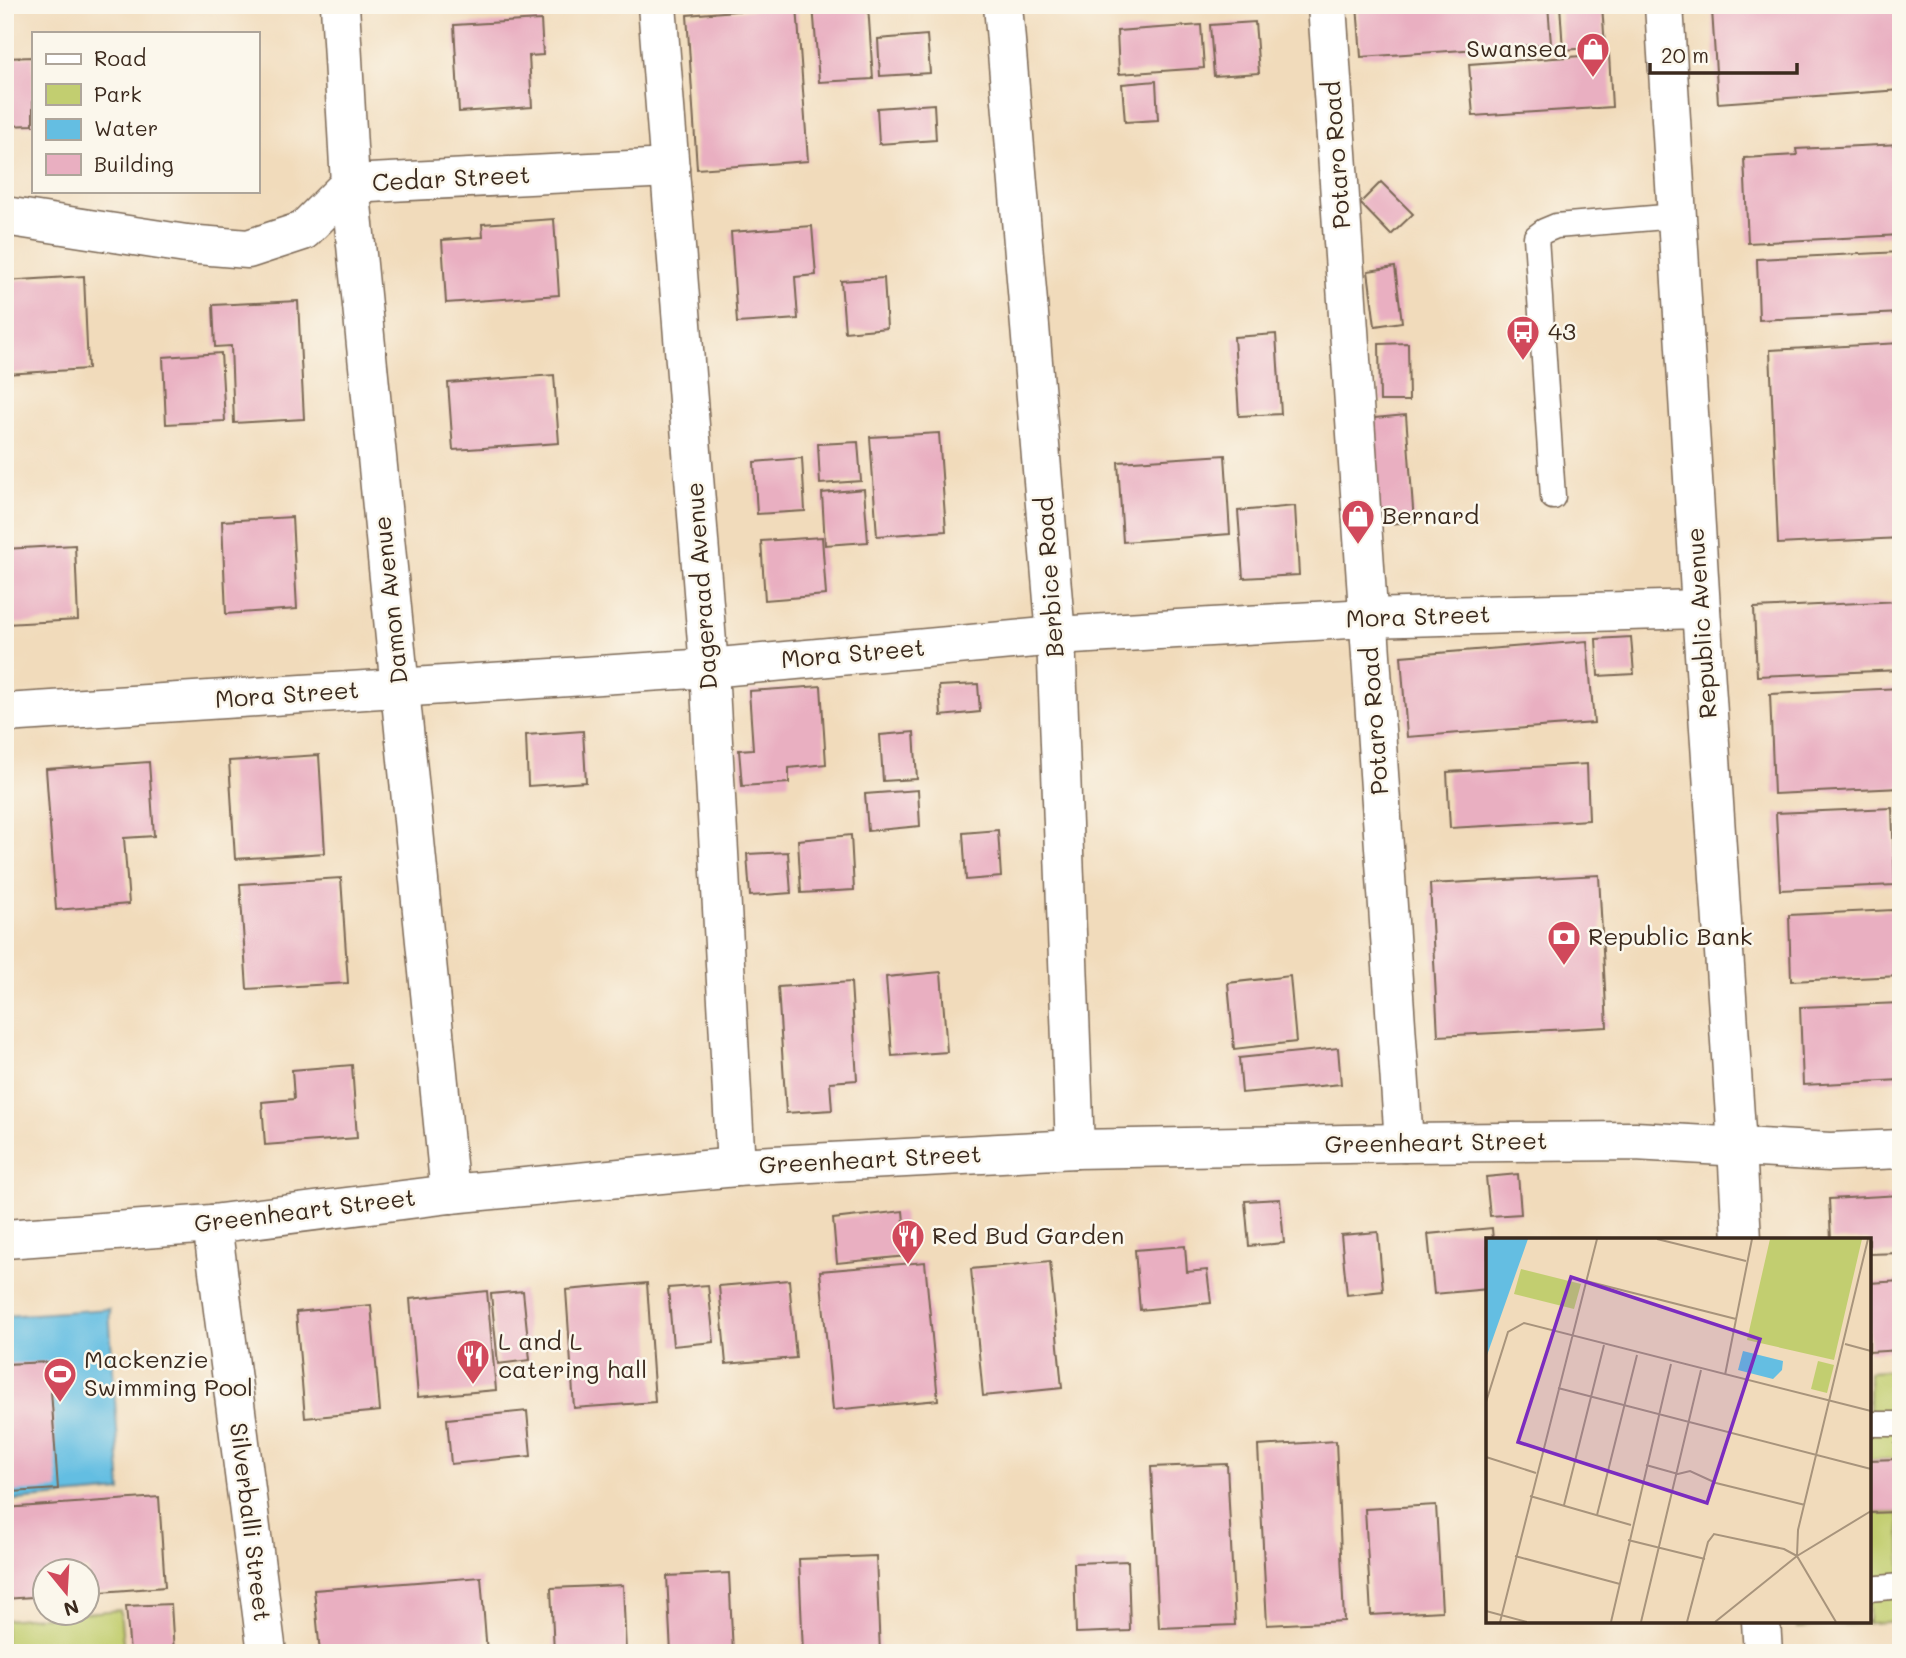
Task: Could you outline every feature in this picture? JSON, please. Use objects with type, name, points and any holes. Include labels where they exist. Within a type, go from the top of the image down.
[{"type":"street","name":"Damon Avenue","points":[[340,5],[350,184],[450,1194]]},
{"type":"street","name":"Dageraad Avenue","points":[[657,5],[709,668],[736,1167]]},
{"type":"street","name":"Berbice Road","points":[[1003,5],[1056,636],[1075,1149]]},
{"type":"street","name":"Potaro Road","points":[[1327,5],[1404,1143]]},
{"type":"street","name":"Republic Avenue","points":[[1664,5],[1742,1238]]},
{"type":"street","name":"Cedar Street","points":[[5,216],[186,244],[248,249],[303,231],[350,184],[670,168]]},
{"type":"street","name":"Mora Street","points":[[5,713],[709,668],[1056,636],[1367,618],[1701,609]]},
{"type":"street","name":"Greenheart Street","points":[[5,1238],[212,1224],[450,1194],[736,1167],[1075,1149],[1635,1141],[1829,1152],[1901,1149]]},
{"type":"street","name":"Silverballi Street","points":[[212,1224],[267,1653]]},
{"type":"street","points":[[1761,1623],[1763,1653]]},
{"type":"lane","points":[[1553,497],[1536,237],[1556,226],[1677,216]]},
{"type":"lane","points":[[1871,1424],[1901,1424]]},
{"type":"lane","points":[[1871,1589],[1901,1586]]},
{"type":"green space","points":[[1901,1370],[1901,1444],[1895,1444],[1896,1459],[1871,1460],[1871,1372]]},
{"type":"green space","points":[[1898,1512],[1901,1542],[1901,1621],[1798,1628],[1797,1623],[1871,1623],[1871,1513]]},
{"type":"green space","points":[[120,1610],[124,1653],[5,1653],[5,1620],[32,1618],[32,1626],[102,1626],[102,1612]]},
{"type":"water","name":"Mackenzie Swimming Pool","points":[[109,1309],[121,1491],[5,1501],[5,1316]]},
{"type":"building","points":[[813,5],[868,5],[873,79],[819,82]]},
{"type":"building","points":[[1357,5],[1548,5],[1551,44],[1361,57]]},
{"type":"building","points":[[1560,5],[1602,5],[1605,47],[1563,50]]},
{"type":"building","points":[[1785,5],[1901,5],[1901,90],[1718,103],[1712,10]]},
{"type":"building","points":[[797,6],[808,161],[697,169],[687,15]]},
{"type":"building","points":[[541,20],[543,55],[529,56],[532,107],[459,112],[454,25]]},
{"type":"building","points":[[1255,22],[1259,73],[1214,76],[1210,25]]},
{"type":"building","points":[[1201,25],[1204,68],[1119,74],[1117,31]]},
{"type":"building","points":[[927,35],[930,73],[880,76],[878,39]]},
{"type":"building","points":[[1609,54],[1612,107],[1473,116],[1469,64]]},
{"type":"building","points":[[32,57],[32,125],[5,126],[5,58]]},
{"type":"building","points":[[1156,81],[1158,120],[1125,122],[1122,84]]},
{"type":"building","points":[[934,104],[936,140],[879,144],[877,108]]},
{"type":"building","points":[[1901,144],[1901,235],[1748,243],[1744,158],[1797,155],[1796,149]]},
{"type":"building","points":[[1381,182],[1413,214],[1391,235],[1360,203]]},
{"type":"building","points":[[554,219],[559,295],[446,303],[442,240],[483,237],[482,224]]},
{"type":"building","points":[[812,226],[816,275],[795,277],[798,319],[737,323],[731,232]]},
{"type":"building","points":[[1901,252],[1901,313],[1759,320],[1757,259]]},
{"type":"building","points":[[1395,267],[1402,322],[1375,326],[1368,271]]},
{"type":"building","points":[[84,276],[88,369],[5,374],[5,281]]},
{"type":"building","points":[[884,278],[887,328],[845,332],[841,281]]},
{"type":"building","points":[[298,301],[304,419],[234,423],[231,346],[215,347],[213,305]]},
{"type":"building","points":[[1276,334],[1281,414],[1239,416],[1234,337]]},
{"type":"building","points":[[1408,343],[1409,401],[1380,401],[1379,344]]},
{"type":"building","points":[[1901,343],[1901,538],[1778,544],[1770,350]]},
{"type":"building","points":[[221,353],[225,421],[166,424],[163,357]]},
{"type":"building","points":[[554,375],[559,443],[453,450],[448,383]]},
{"type":"building","points":[[1406,415],[1414,522],[1372,525],[1364,419]]},
{"type":"building","points":[[939,433],[946,531],[877,536],[870,437]]},
{"type":"building","points":[[858,442],[861,481],[820,484],[818,444]]},
{"type":"building","points":[[1225,455],[1230,534],[1123,542],[1118,462]]},
{"type":"building","points":[[802,458],[805,511],[757,514],[754,462]]},
{"type":"building","points":[[864,489],[868,542],[825,545],[822,493]]},
{"type":"building","points":[[1295,506],[1299,575],[1243,578],[1238,511]]},
{"type":"building","points":[[292,517],[297,609],[226,614],[222,521]]},
{"type":"building","points":[[822,537],[826,595],[765,600],[761,541]]},
{"type":"building","points":[[75,545],[78,620],[6,624],[5,549]]},
{"type":"building","points":[[1901,601],[1901,670],[1757,676],[1754,608]]},
{"type":"building","points":[[1631,637],[1634,674],[1598,676],[1596,639]]},
{"type":"building","points":[[1587,641],[1594,723],[1407,737],[1401,656]]},
{"type":"building","points":[[978,684],[980,712],[941,716],[939,686]]},
{"type":"building","points":[[821,686],[826,764],[789,768],[789,783],[742,786],[739,750],[753,749],[749,691]]},
{"type":"building","points":[[1901,688],[1901,788],[1774,794],[1770,694]]},
{"type":"building","points":[[583,731],[586,782],[528,786],[526,735]]},
{"type":"building","points":[[914,732],[917,779],[883,781],[880,735]]},
{"type":"building","points":[[319,755],[325,853],[235,859],[229,761]]},
{"type":"building","points":[[149,762],[154,836],[124,838],[129,904],[56,910],[46,769]]},
{"type":"building","points":[[1587,764],[1589,820],[1450,828],[1447,772]]},
{"type":"building","points":[[918,790],[920,826],[868,831],[865,794]]},
{"type":"building","points":[[1892,808],[1895,885],[1780,890],[1776,813]]},
{"type":"building","points":[[998,830],[1001,877],[966,880],[963,833]]},
{"type":"building","points":[[851,835],[854,890],[801,893],[798,840]]},
{"type":"building","points":[[788,852],[791,893],[750,896],[747,854]]},
{"type":"building","points":[[1599,875],[1607,1027],[1438,1036],[1430,884]]},
{"type":"building","points":[[341,878],[348,983],[247,989],[240,884]]},
{"type":"building","points":[[1893,910],[1894,938],[1901,938],[1901,976],[1791,981],[1789,915]]},
{"type":"building","points":[[941,972],[947,1052],[892,1056],[886,977]]},
{"type":"building","points":[[1290,976],[1296,1042],[1234,1049],[1228,983]]},
{"type":"building","points":[[851,982],[857,1080],[830,1082],[832,1110],[786,1113],[778,987]]},
{"type":"building","points":[[1901,1003],[1901,1080],[1803,1085],[1800,1007]]},
{"type":"building","points":[[1338,1048],[1341,1084],[1242,1093],[1239,1058]]},
{"type":"building","points":[[352,1065],[357,1138],[265,1145],[262,1102],[294,1099],[292,1070]]},
{"type":"building","points":[[1518,1174],[1521,1214],[1490,1216],[1486,1177]]},
{"type":"building","points":[[1901,1195],[1901,1253],[1871,1254],[1871,1238],[1831,1238],[1829,1199]]},
{"type":"building","points":[[1280,1199],[1284,1243],[1249,1246],[1245,1201]]},
{"type":"building","points":[[903,1211],[907,1256],[837,1263],[833,1219]]},
{"type":"building","points":[[1492,1228],[1493,1238],[1486,1238],[1486,1289],[1434,1294],[1428,1234]]},
{"type":"building","points":[[1378,1232],[1383,1291],[1347,1295],[1341,1235]]},
{"type":"building","points":[[1185,1246],[1187,1272],[1207,1270],[1211,1303],[1140,1310],[1135,1250]]},
{"type":"building","points":[[1050,1261],[1062,1388],[983,1396],[971,1269]]},
{"type":"building","points":[[925,1262],[938,1400],[833,1410],[820,1271]]},
{"type":"building","points":[[789,1280],[796,1358],[726,1364],[719,1286]]},
{"type":"building","points":[[1901,1281],[1901,1350],[1871,1352],[1871,1283]]},
{"type":"building","points":[[647,1283],[655,1402],[574,1408],[566,1290]]},
{"type":"building","points":[[708,1285],[714,1342],[673,1346],[668,1288]]},
{"type":"building","points":[[487,1291],[496,1390],[418,1397],[410,1299]]},
{"type":"building","points":[[523,1291],[530,1360],[498,1364],[491,1294]]},
{"type":"building","points":[[371,1305],[380,1411],[305,1418],[296,1312]]},
{"type":"building","points":[[49,1362],[58,1489],[12,1492],[5,1364]]},
{"type":"building","points":[[527,1411],[531,1456],[451,1464],[447,1419]]},
{"type":"building","points":[[1336,1441],[1344,1621],[1267,1625],[1258,1446]]},
{"type":"building","points":[[1895,1444],[1901,1444],[1901,1519],[1898,1512],[1871,1513],[1871,1460],[1896,1459]]},
{"type":"building","points":[[1227,1464],[1235,1625],[1159,1628],[1151,1467]]},
{"type":"building","points":[[159,1497],[165,1587],[102,1592],[102,1556],[32,1556],[32,1597],[5,1599],[5,1508]]},
{"type":"building","points":[[1436,1505],[1442,1611],[1371,1615],[1365,1509]]},
{"type":"building","points":[[876,1556],[880,1653],[803,1653],[799,1559]]},
{"type":"building","points":[[1128,1561],[1130,1631],[1076,1633],[1074,1563]]},
{"type":"building","points":[[729,1573],[733,1653],[671,1653],[667,1576]]},
{"type":"building","points":[[481,1577],[487,1653],[320,1653],[314,1590]]},
{"type":"building","points":[[623,1585],[626,1653],[554,1653],[551,1588]]},
{"type":"building","points":[[171,1604],[174,1653],[130,1653],[126,1606]]},
{"type":"place","name":"Swansea","points":[[1593,79]]},
{"type":"place","name":"43","points":[[1523,362]]},
{"type":"place","name":"Bernard","points":[[1358,546]]},
{"type":"place","name":"Republic Bank","points":[[1564,967]]},
{"type":"place","name":"Red Bud Garden","points":[[908,1266]]},
{"type":"place","name":"L and L catering hall","points":[[473,1386]]},
{"type":"place","name":"Mackenzie Swimming Pool","points":[[60,1404]]}]
